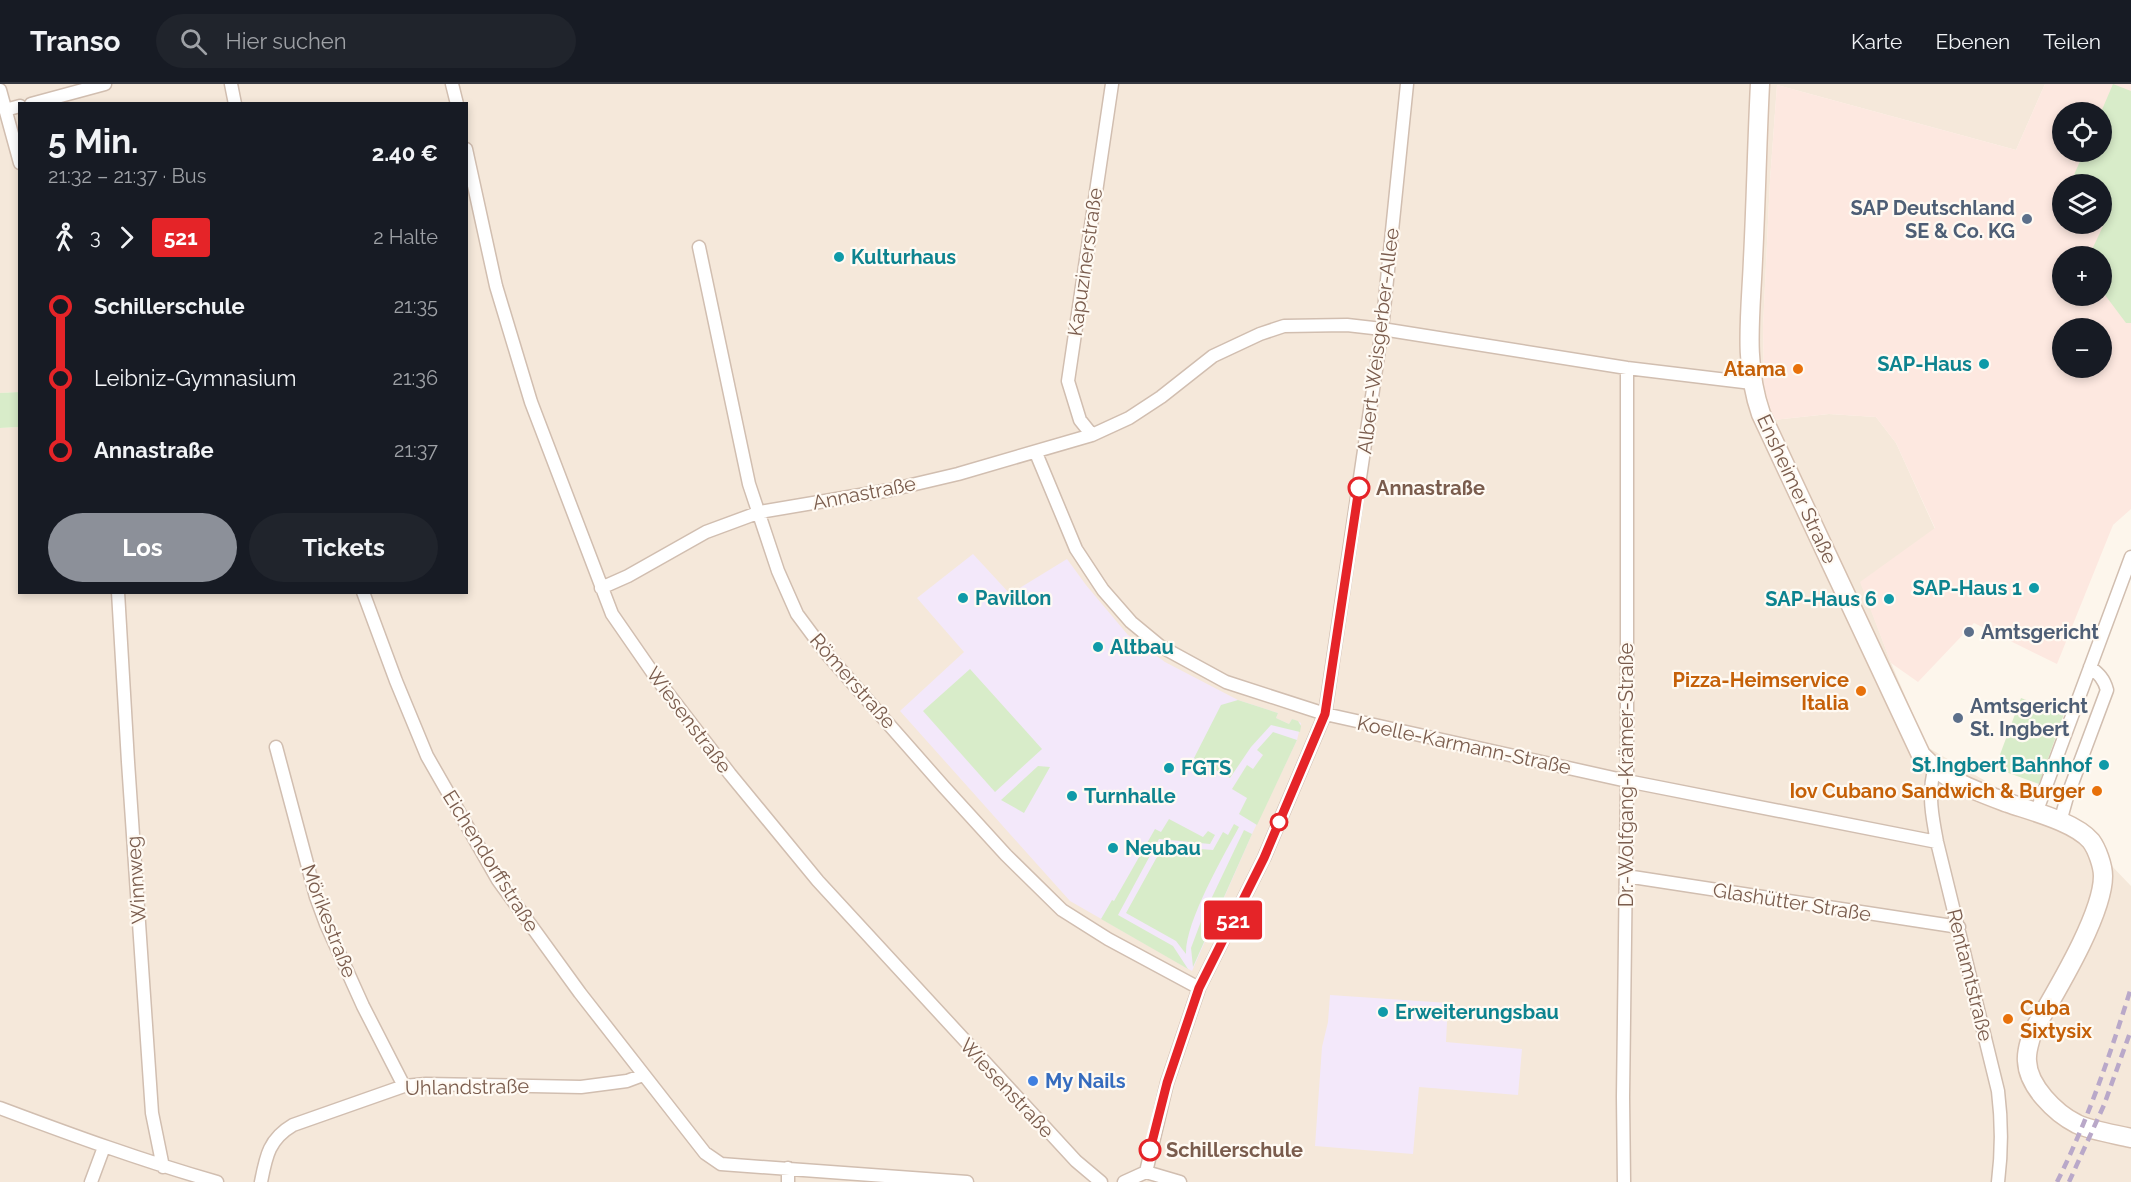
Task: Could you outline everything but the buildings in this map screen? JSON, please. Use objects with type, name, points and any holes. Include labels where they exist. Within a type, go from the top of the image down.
[{"type":"main road","name":"Ensheimer Straße","points":[[1760,84],[1749,355],[1752,383],[1761,414],[1921,755],[1934,769],[1991,796],[2060,822],[2076,830],[2091,842],[2103,873],[2102,888],[2085,935],[2032,1033],[2027,1050],[2027,1062],[2030,1076],[2057,1112],[2078,1124],[2131,1138]]},
{"type":"street","points":[[38,102],[105,84]]},
{"type":"street","points":[[231,84],[235,102]]},
{"type":"street","points":[[452,84],[456,102]]},
{"type":"street","name":"Kapuzinerstraße","points":[[1092,435],[1080,420],[1068,381],[1112,84]]},
{"type":"street","name":"Albert-Weisgerber-Allee","points":[[1146,1172],[1167,1083],[1199,988],[1264,858],[1325,714],[1382,329],[1407,84]]},
{"type":"street","points":[[0,90],[18,157]]},
{"type":"street","points":[[5,110],[18,107]]},
{"type":"street","name":"Wiesenstraße","points":[[468,158],[496,285],[531,402],[612,614],[657,679],[730,774],[818,881],[1068,1153],[1101,1182]]},
{"type":"street","name":"Römerstraße","points":[[699,247],[749,484],[778,571],[796,614],[826,653],[1006,855],[1062,910],[1108,939],[1199,988]]},
{"type":"street","name":"Annastraße","points":[[601,588],[628,576],[706,532],[760,512],[890,490],[986,468],[1092,435],[1129,418],[1161,397],[1213,356],[1260,334],[1284,326],[1347,325],[1382,329],[1627,368],[1752,383]]},
{"type":"street","name":"Dr.-Wolfgang-Krämer-Straße","points":[[1624,1182],[1627,368]]},
{"type":"street","name":"Koelle-Karmann-Straße","points":[[1036,453],[1076,549],[1103,590],[1131,622],[1160,646],[1226,682],[1325,714],[1627,781],[1937,842]]},
{"type":"street","points":[[2036,813],[2131,557]]},
{"type":"street","name":"Winnweg","points":[[118,594],[152,1113],[163,1167]]},
{"type":"street","name":"Eichendorffstraße","points":[[364,594],[427,756],[464,822],[510,897],[643,1075],[705,1153],[721,1164],[968,1182]]},
{"type":"street","points":[[2060,822],[2107,690],[2100,675],[2090,667]]},
{"type":"street","name":"Mörikestraße","points":[[276,747],[320,906],[363,1006],[404,1086]]},
{"type":"street","name":"Rentamtstraße","points":[[1934,769],[1930,788],[1930,806],[1937,842],[1998,1091],[2002,1125],[2002,1154],[1998,1182]]},
{"type":"street","name":"Glashütter Straße","points":[[1626,876],[1959,927]]},
{"type":"street","name":"Uhlandstraße","points":[[261,1182],[266,1156],[281,1132],[293,1125],[404,1086],[426,1084],[581,1087],[627,1082],[643,1075]]},
{"type":"street","points":[[0,1108],[104,1147],[217,1182]]},
{"type":"street","points":[[91,1182],[104,1147]]},
{"type":"street","points":[[788,1168],[788,1182]]},
{"type":"street","points":[[1124,1182],[1146,1172],[1179,1182]]},
{"type":"shaded area","points":[[0,84],[2045,84],[2016,150],[1777,85],[1763,327],[1764,388],[1774,420],[1829,414],[1876,417],[1896,443],[1935,529],[1861,583],[1891,663],[1927,747],[2087,840],[2131,886],[2131,1182],[0,1182],[0,428],[18,427],[18,594],[468,594],[468,102],[18,102],[18,392],[0,393]]},
{"type":"shaded area","points":[[2045,84],[2131,84],[2131,509],[2113,525],[2057,664],[1974,623],[1918,682],[1891,663],[1860,582],[1935,528],[1896,443],[1876,417],[1829,414],[1774,420],[1764,388],[1763,327],[1777,85],[2016,150]]},
{"type":"shaded area","points":[[973,554],[1010,594],[1067,559],[1128,635],[1165,662],[1238,700],[1278,713],[1276,718],[1289,724],[1292,719],[1301,723],[1297,740],[1252,834],[1192,971],[1070,901],[900,711],[964,652],[917,598]]},
{"type":"shaded area","points":[[1330,995],[1448,1003],[1446,1042],[1522,1049],[1518,1095],[1419,1087],[1413,1154],[1315,1146],[1322,1047],[1328,1022]]},
{"type":"green space","points":[[2113,84],[2131,91],[2131,323],[2126,323],[2112,304],[2112,246],[2094,246],[2099,234],[2112,234],[2112,174],[2074,174],[2080,162],[2112,162],[2112,102],[2105,102]]},
{"type":"green space","points":[[18,392],[18,427],[0,428],[0,393]]},
{"type":"green space","points":[[970,669],[1042,749],[995,792],[923,711]]},
{"type":"green space","points":[[2021,698],[2064,714],[2039,784],[1995,768]]},
{"type":"green space","points":[[1238,700],[1278,713],[1276,718],[1289,724],[1292,719],[1298,721],[1301,726],[1300,732],[1271,725],[1251,747],[1230,778],[1194,758],[1221,705]]},
{"type":"green space","points":[[1273,732],[1297,740],[1257,825],[1239,814],[1247,798],[1232,789],[1247,765],[1253,769],[1263,755],[1257,750]]},
{"type":"green space","points":[[1038,766],[1050,767],[1024,813],[1001,800]]},
{"type":"green space","points":[[1169,819],[1203,837],[1208,831],[1215,835],[1210,844],[1159,839],[1118,915],[1173,946],[1188,969],[1101,919],[1112,900],[1114,901],[1155,829],[1161,832]]},
{"type":"green space","points":[[1234,824],[1239,827],[1198,908],[1187,941],[1186,954],[1176,941],[1126,913],[1163,846],[1213,850],[1223,832],[1228,835]]},
{"type":"green space","points":[[1244,830],[1252,834],[1193,967],[1191,948],[1203,916]]},
{"type":"railway","points":[[2057,1182],[2098,1087],[2131,988]]},
{"type":"railway","points":[[2069,1182],[2104,1105],[2131,1030]]},
{"type":"bus line","name":"521","points":[[1150,1150],[1167,1083],[1199,988],[1264,858],[1325,714],[1359,488]]},
{"type":"place","name":"SAP Deutschland SE & Co. KG","points":[[2027,219]]},
{"type":"place","name":"Kulturhaus","points":[[839,257]]},
{"type":"place","name":"SAP-Haus","points":[[1984,364]]},
{"type":"place","name":"Atama","points":[[1798,369]]},
{"type":"place","name":"Annastraße","points":[[1359,488]]},
{"type":"place","name":"SAP-Haus 1","points":[[2034,588]]},
{"type":"place","name":"Pavillon","points":[[963,598]]},
{"type":"place","name":"SAP-Haus 6","points":[[1889,599]]},
{"type":"place","name":"Amtsgericht","points":[[1969,632]]},
{"type":"place","name":"Altbau","points":[[1098,647]]},
{"type":"place","name":"Pizza-Heimservice Italia","points":[[1861,691]]},
{"type":"place","name":"Amtsgericht St. Ingbert","points":[[1958,718]]},
{"type":"place","name":"St.Ingbert Bahnhof","points":[[2104,765]]},
{"type":"place","name":"FGTS","points":[[1169,768]]},
{"type":"place","name":"Iov Cubano Sandwich & Burger","points":[[2097,791]]},
{"type":"place","name":"Turnhalle","points":[[1072,796]]},
{"type":"place","name":"Neubau","points":[[1113,848]]},
{"type":"place","name":"Erweiterungsbau","points":[[1383,1012]]},
{"type":"place","name":"Cuba Sixtysix","points":[[2008,1019]]},
{"type":"place","name":"My Nails","points":[[1033,1081]]},
{"type":"place","name":"Schillerschule","points":[[1150,1150]]}]
